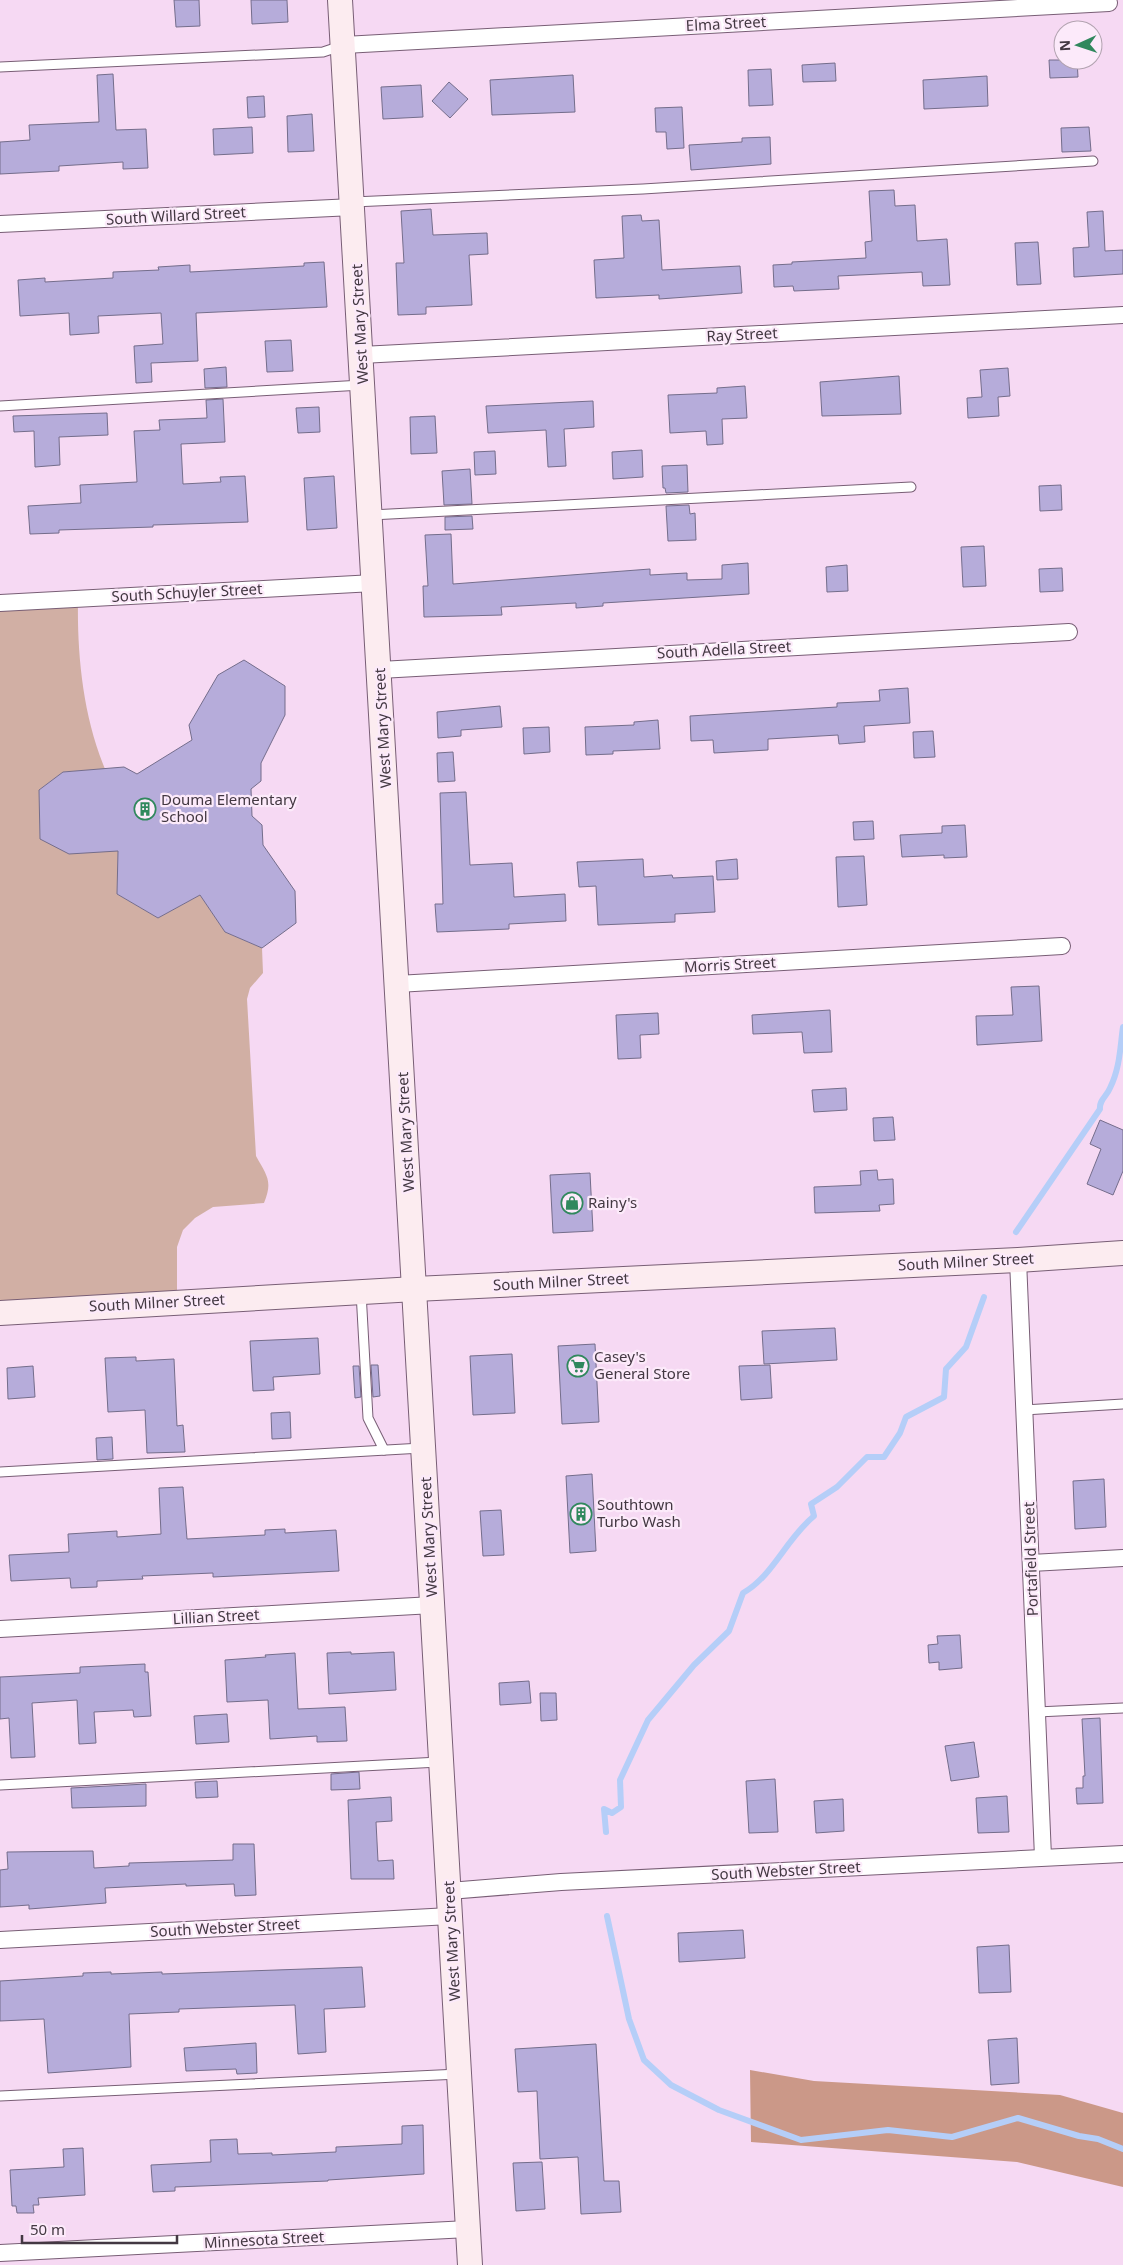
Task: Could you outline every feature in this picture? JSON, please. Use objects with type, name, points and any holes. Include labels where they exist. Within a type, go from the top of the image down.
[{"type":"main road","name":"West Mary Street","points":[[340,0],[380,670],[470,2265]]},
{"type":"main road","name":"South Milner Street","points":[[0,1313],[415,1288],[1018,1260],[1123,1253]]},
{"type":"street","name":"Elma Street","points":[[344,45],[1108,3]]},
{"type":"street","name":"South Willard Street","points":[[0,224],[353,204]]},
{"type":"street","name":"Ray Street","points":[[361,354],[1123,315]]},
{"type":"street","name":"South Schuyler Street","points":[[0,603],[374,583]]},
{"type":"street","name":"South Adella Street","points":[[380,670],[1069,632]]},
{"type":"street","name":"Morris Street","points":[[397,984],[1062,946]]},
{"type":"street","name":"Portafield Street","points":[[1018,1260],[1043,1858]]},
{"type":"street","points":[[1031,1563],[1123,1558]]},
{"type":"street","name":"Lillian Street","points":[[0,1629],[433,1605]]},
{"type":"street","name":"South Webster Street","points":[[449,1891],[561,1882],[1123,1854]]},
{"type":"street","name":"South Webster Street","points":[[0,1940],[450,1916]]},
{"type":"street","name":"Minnesota Street","points":[[0,2253],[468,2229]]},
{"type":"lane","points":[[0,67],[323,52],[344,45]]},
{"type":"lane","points":[[353,204],[644,189],[1093,161]]},
{"type":"lane","points":[[0,406],[363,385]]},
{"type":"lane","points":[[370,515],[910,487]]},
{"type":"lane","points":[[361,1292],[368,1418],[384,1450]]},
{"type":"lane","points":[[1024,1410],[1123,1404]]},
{"type":"lane","points":[[0,1472],[424,1448]]},
{"type":"lane","points":[[1037,1712],[1123,1708]]},
{"type":"lane","points":[[0,1785],[442,1762]]},
{"type":"lane","points":[[0,2096],[459,2074]]},
{"type":"shaded area","points":[[78,599],[80,663],[83,685],[91,728],[105,769],[63,772],[39,790],[40,839],[118,851],[117,894],[158,918],[200,895],[225,932],[262,948],[263,973],[250,988],[247,999],[256,1156],[268,1179],[268,1189],[264,1203],[213,1207],[195,1218],[183,1230],[177,1247],[177,1302],[0,1313],[0,603]]},
{"type":"shaded area","points":[[750,2070],[814,2081],[1060,2095],[1123,2113],[1123,2187],[1017,2162],[751,2142]]},
{"type":"building","points":[[174,0],[199,0],[200,26],[176,27]]},
{"type":"building","points":[[251,0],[287,0],[288,22],[252,24]]},
{"type":"building","points":[[1049,60],[1053,60],[1053,70],[1078,70],[1078,77],[1050,78]]},
{"type":"building","points":[[835,63],[836,81],[803,82],[802,65]]},
{"type":"building","points":[[771,69],[773,105],[749,106],[748,70]]},
{"type":"building","points":[[113,74],[116,130],[146,129],[148,168],[123,169],[123,162],[59,166],[59,171],[0,174],[0,142],[30,140],[29,125],[99,122],[97,75]]},
{"type":"building","points":[[573,75],[575,112],[492,115],[490,80]]},
{"type":"building","points":[[987,76],[988,106],[924,109],[923,80]]},
{"type":"building","points":[[449,82],[468,99],[450,118],[432,101]]},
{"type":"building","points":[[421,85],[423,117],[383,119],[381,87]]},
{"type":"building","points":[[264,96],[265,117],[248,118],[247,97]]},
{"type":"building","points":[[682,107],[684,148],[667,149],[666,132],[656,132],[655,108]]},
{"type":"building","points":[[312,114],[314,151],[288,152],[287,116]]},
{"type":"building","points":[[252,127],[253,153],[214,155],[213,129]]},
{"type":"building","points":[[1089,127],[1091,151],[1062,152],[1061,128]]},
{"type":"building","points":[[770,137],[771,164],[691,170],[689,145],[742,142],[742,138]]},
{"type":"building","points":[[894,190],[895,206],[915,205],[917,241],[947,239],[950,285],[923,286],[922,272],[838,276],[839,289],[794,291],[793,286],[774,287],[773,265],[792,264],[792,262],[866,258],[865,242],[872,241],[869,191]]},
{"type":"building","points":[[431,209],[433,235],[487,233],[488,254],[469,255],[472,305],[426,307],[426,314],[398,315],[396,263],[404,263],[401,211]]},
{"type":"building","points":[[1103,211],[1105,251],[1123,250],[1123,274],[1074,277],[1073,248],[1089,247],[1087,212]]},
{"type":"building","points":[[641,215],[642,221],[659,220],[662,270],[740,266],[742,293],[659,299],[659,295],[596,298],[594,260],[624,258],[622,216]]},
{"type":"building","points":[[1038,242],[1041,284],[1017,285],[1015,243]]},
{"type":"building","points":[[324,262],[327,307],[196,313],[198,361],[151,363],[152,382],[136,383],[134,346],[163,344],[161,313],[98,316],[99,333],[70,335],[69,313],[20,316],[18,280],[45,278],[45,282],[113,278],[113,272],[159,270],[158,267],[190,265],[190,272],[304,266],[304,263]]},
{"type":"building","points":[[291,340],[293,371],[267,372],[265,341]]},
{"type":"building","points":[[226,367],[227,387],[205,388],[204,369]]},
{"type":"building","points":[[1008,368],[1010,396],[998,397],[999,416],[968,418],[967,398],[982,397],[980,370]]},
{"type":"building","points":[[899,376],[901,414],[822,416],[820,382]]},
{"type":"building","points":[[745,386],[747,418],[722,419],[723,444],[707,445],[706,431],[670,433],[668,395],[717,393],[717,388]]},
{"type":"building","points":[[223,399],[225,442],[181,444],[183,484],[221,482],[220,477],[245,476],[248,522],[59,530],[59,533],[30,534],[28,506],[81,503],[80,485],[137,482],[134,431],[160,430],[159,420],[207,418],[206,400]]},
{"type":"building","points":[[593,401],[594,427],[564,429],[566,466],[548,467],[546,430],[488,433],[486,406]]},
{"type":"building","points":[[319,407],[320,432],[298,433],[296,408]]},
{"type":"building","points":[[107,413],[108,435],[59,437],[60,465],[35,467],[34,431],[14,432],[13,416]]},
{"type":"building","points":[[435,416],[437,453],[411,454],[410,417]]},
{"type":"building","points":[[642,450],[643,477],[613,479],[612,452]]},
{"type":"building","points":[[495,451],[496,474],[475,475],[474,452]]},
{"type":"building","points":[[687,465],[688,492],[666,493],[665,488],[663,488],[662,466]]},
{"type":"building","points":[[470,469],[472,504],[444,505],[442,471]]},
{"type":"building","points":[[334,476],[337,528],[307,530],[304,478]]},
{"type":"building","points":[[1061,485],[1062,510],[1040,511],[1039,486]]},
{"type":"building","points":[[689,505],[690,514],[695,513],[696,540],[668,541],[666,506]]},
{"type":"building","points":[[472,516],[473,529],[445,530],[445,517]]},
{"type":"building","points":[[451,534],[453,584],[650,569],[650,575],[687,573],[687,580],[722,579],[722,565],[748,563],[749,594],[603,603],[603,606],[576,608],[576,603],[501,607],[502,615],[424,617],[423,586],[428,586],[425,535]]},
{"type":"building","points":[[984,546],[986,586],[963,587],[961,547]]},
{"type":"building","points":[[847,565],[848,591],[827,592],[826,567]]},
{"type":"building","points":[[1062,568],[1063,591],[1040,592],[1039,569]]},
{"type":"building","name":"Douma Elementary School","points":[[244,660],[285,686],[285,715],[261,763],[261,781],[251,789],[252,816],[262,825],[263,845],[295,891],[296,923],[262,948],[225,932],[200,895],[158,918],[117,894],[118,851],[69,854],[40,839],[39,790],[63,772],[124,767],[137,774],[192,740],[189,725],[218,675]]},
{"type":"building","points":[[908,688],[910,723],[864,726],[865,742],[839,744],[838,735],[768,739],[768,750],[714,753],[713,740],[691,741],[690,716],[837,707],[837,703],[880,701],[879,690]]},
{"type":"building","points":[[500,706],[502,727],[461,730],[461,736],[438,738],[437,712]]},
{"type":"building","points":[[658,720],[660,749],[613,751],[613,754],[586,755],[585,727],[634,725],[634,722]]},
{"type":"building","points":[[549,727],[550,752],[524,754],[523,728]]},
{"type":"building","points":[[933,731],[935,757],[914,758],[913,732]]},
{"type":"building","points":[[453,752],[455,781],[438,782],[437,753]]},
{"type":"building","points":[[466,792],[470,865],[512,863],[514,897],[565,894],[566,921],[509,924],[509,929],[437,932],[435,904],[443,904],[440,793]]},
{"type":"building","points":[[873,821],[874,839],[854,840],[853,822]]},
{"type":"building","points":[[965,825],[967,857],[944,858],[944,855],[902,857],[900,835],[942,833],[942,826]]},
{"type":"building","points":[[864,856],[867,905],[838,907],[836,857]]},
{"type":"building","points":[[643,859],[644,877],[672,875],[673,878],[713,876],[715,912],[675,914],[675,922],[598,925],[596,886],[579,887],[577,862]]},
{"type":"building","points":[[737,859],[738,879],[717,880],[716,861]]},
{"type":"building","points":[[1039,986],[1042,1041],[977,1045],[976,1016],[1013,1015],[1011,987]]},
{"type":"building","points":[[830,1010],[832,1052],[804,1053],[802,1032],[753,1034],[752,1015]]},
{"type":"building","points":[[658,1013],[659,1034],[640,1035],[641,1058],[618,1059],[616,1015]]},
{"type":"building","points":[[846,1088],[847,1110],[814,1112],[812,1090]]},
{"type":"building","points":[[893,1117],[895,1140],[874,1141],[873,1118]]},
{"type":"building","points":[[1100,1120],[1123,1130],[1123,1171],[1113,1195],[1087,1184],[1101,1149],[1090,1144]]},
{"type":"building","points":[[877,1170],[878,1180],[893,1179],[894,1204],[879,1205],[880,1211],[815,1213],[814,1187],[861,1185],[860,1171]]},
{"type":"building","name":"Rainy's","points":[[590,1173],[593,1231],[553,1233],[550,1175]]},
{"type":"building","points":[[835,1328],[837,1360],[764,1364],[762,1331]]},
{"type":"building","points":[[318,1338],[320,1374],[273,1377],[274,1390],[253,1391],[250,1341]]},
{"type":"building","name":"Casey's General Store","points":[[595,1344],[599,1422],[562,1424],[558,1346]]},
{"type":"building","points":[[512,1354],[515,1413],[473,1415],[470,1356]]},
{"type":"building","points":[[136,1357],[136,1361],[174,1359],[177,1426],[183,1425],[185,1452],[147,1453],[145,1410],[108,1412],[105,1358]]},
{"type":"building","points":[[371,1365],[378,1365],[380,1396],[373,1397]]},
{"type":"building","points":[[770,1365],[772,1398],[741,1400],[739,1366]]},
{"type":"building","points":[[33,1366],[35,1397],[8,1399],[7,1368]]},
{"type":"building","points":[[353,1366],[359,1366],[361,1397],[355,1398]]},
{"type":"building","points":[[290,1412],[291,1438],[272,1439],[271,1413]]},
{"type":"building","points":[[112,1437],[113,1459],[97,1460],[96,1438]]},
{"type":"building","name":"Southtown Turbo Wash","points":[[592,1474],[596,1551],[570,1553],[566,1476]]},
{"type":"building","points":[[1104,1479],[1106,1527],[1075,1529],[1073,1481]]},
{"type":"building","points":[[183,1487],[187,1539],[265,1535],[265,1530],[285,1529],[285,1533],[336,1530],[339,1571],[213,1577],[213,1573],[142,1576],[143,1579],[97,1581],[97,1587],[71,1588],[70,1578],[11,1581],[9,1555],[69,1552],[68,1534],[117,1531],[117,1537],[161,1534],[159,1488]]},
{"type":"building","points":[[501,1510],[504,1555],[483,1556],[480,1511]]},
{"type":"building","points":[[960,1635],[962,1668],[939,1670],[939,1662],[929,1663],[928,1645],[938,1644],[937,1636]]},
{"type":"building","points":[[351,1652],[351,1654],[394,1652],[396,1690],[329,1694],[327,1653]]},
{"type":"building","points":[[295,1653],[298,1709],[345,1707],[347,1741],[317,1742],[317,1736],[270,1739],[268,1700],[227,1702],[225,1660]]},
{"type":"building","points":[[145,1664],[145,1672],[148,1672],[151,1716],[134,1717],[133,1710],[94,1712],[96,1743],[79,1744],[77,1700],[32,1703],[35,1757],[11,1758],[9,1718],[0,1719],[0,1677],[80,1673],[80,1667]]},
{"type":"building","points":[[529,1681],[531,1703],[500,1705],[499,1683]]},
{"type":"building","points":[[540,1693],[556,1693],[557,1720],[541,1721]]},
{"type":"building","points":[[227,1714],[229,1742],[196,1744],[194,1716]]},
{"type":"building","points":[[1100,1718],[1103,1803],[1077,1804],[1076,1788],[1083,1788],[1083,1776],[1085,1776],[1082,1719]]},
{"type":"building","points":[[974,1742],[979,1777],[951,1781],[945,1746]]},
{"type":"building","points":[[359,1772],[360,1789],[331,1790],[331,1774]]},
{"type":"building","points":[[775,1779],[778,1832],[749,1833],[746,1781]]},
{"type":"building","points":[[217,1781],[218,1797],[196,1798],[195,1782]]},
{"type":"building","points":[[146,1784],[146,1806],[72,1808],[71,1788]]},
{"type":"building","points":[[1007,1796],[1009,1832],[978,1833],[976,1798]]},
{"type":"building","points":[[391,1797],[392,1821],[376,1822],[378,1861],[393,1860],[394,1879],[351,1879],[348,1800]]},
{"type":"building","points":[[843,1799],[844,1831],[816,1833],[814,1801]]},
{"type":"building","points":[[233,1844],[254,1844],[256,1895],[235,1896],[234,1884],[186,1886],[186,1884],[105,1888],[106,1903],[29,1909],[29,1905],[0,1907],[0,1870],[8,1869],[7,1852],[93,1851],[94,1868],[129,1866],[129,1863],[233,1860]]},
{"type":"building","points":[[743,1930],[745,1958],[679,1962],[678,1933]]},
{"type":"building","points":[[1009,1945],[1011,1992],[979,1993],[977,1947]]},
{"type":"building","points":[[362,1967],[365,2007],[324,2009],[326,2052],[298,2054],[295,2005],[179,2009],[179,2012],[129,2014],[131,2067],[48,2073],[44,2019],[0,2021],[0,1981],[83,1976],[83,1973],[162,1972],[162,1974]]},
{"type":"building","points":[[1017,2038],[1019,2083],[991,2085],[988,2040]]},
{"type":"building","points":[[256,2043],[257,2073],[237,2074],[236,2069],[186,2071],[184,2048]]},
{"type":"building","points":[[596,2044],[604,2181],[619,2181],[621,2212],[581,2214],[578,2157],[540,2159],[537,2091],[518,2092],[515,2049]]},
{"type":"building","points":[[423,2125],[424,2174],[328,2181],[175,2187],[175,2191],[153,2192],[151,2165],[211,2162],[210,2140],[237,2139],[238,2154],[272,2153],[272,2155],[336,2152],[336,2147],[402,2144],[402,2126]]},
{"type":"building","points":[[83,2148],[85,2195],[38,2198],[39,2205],[33,2205],[34,2213],[17,2213],[16,2206],[12,2206],[10,2170],[64,2167],[63,2149]]},
{"type":"building","points":[[542,2162],[545,2209],[516,2211],[513,2163]]},
{"type":"waterway","points":[[1016,1232],[1100,1109],[1101,1103],[1109,1091],[1116,1073],[1123,1027]]},
{"type":"waterway","points":[[606,1832],[604,1809],[612,1813],[621,1807],[620,1780],[648,1720],[694,1665],[729,1631],[743,1593],[763,1577],[795,1535],[814,1516],[811,1504],[837,1487],[867,1457],[884,1457],[900,1433],[906,1417],[944,1397],[946,1369],[966,1347],[984,1297]]},
{"type":"waterway","points":[[607,1916],[629,2019],[644,2060],[671,2085],[719,2110],[801,2140],[888,2130],[952,2137],[1018,2118],[1079,2136],[1098,2139],[1123,2149]]},
{"type":"place","name":"Douma Elementary School","points":[[145,809]]},
{"type":"place","name":"Rainy's","points":[[572,1203]]},
{"type":"place","name":"Casey's General Store","points":[[578,1366]]},
{"type":"place","name":"Southtown Turbo Wash","points":[[581,1514]]}]
